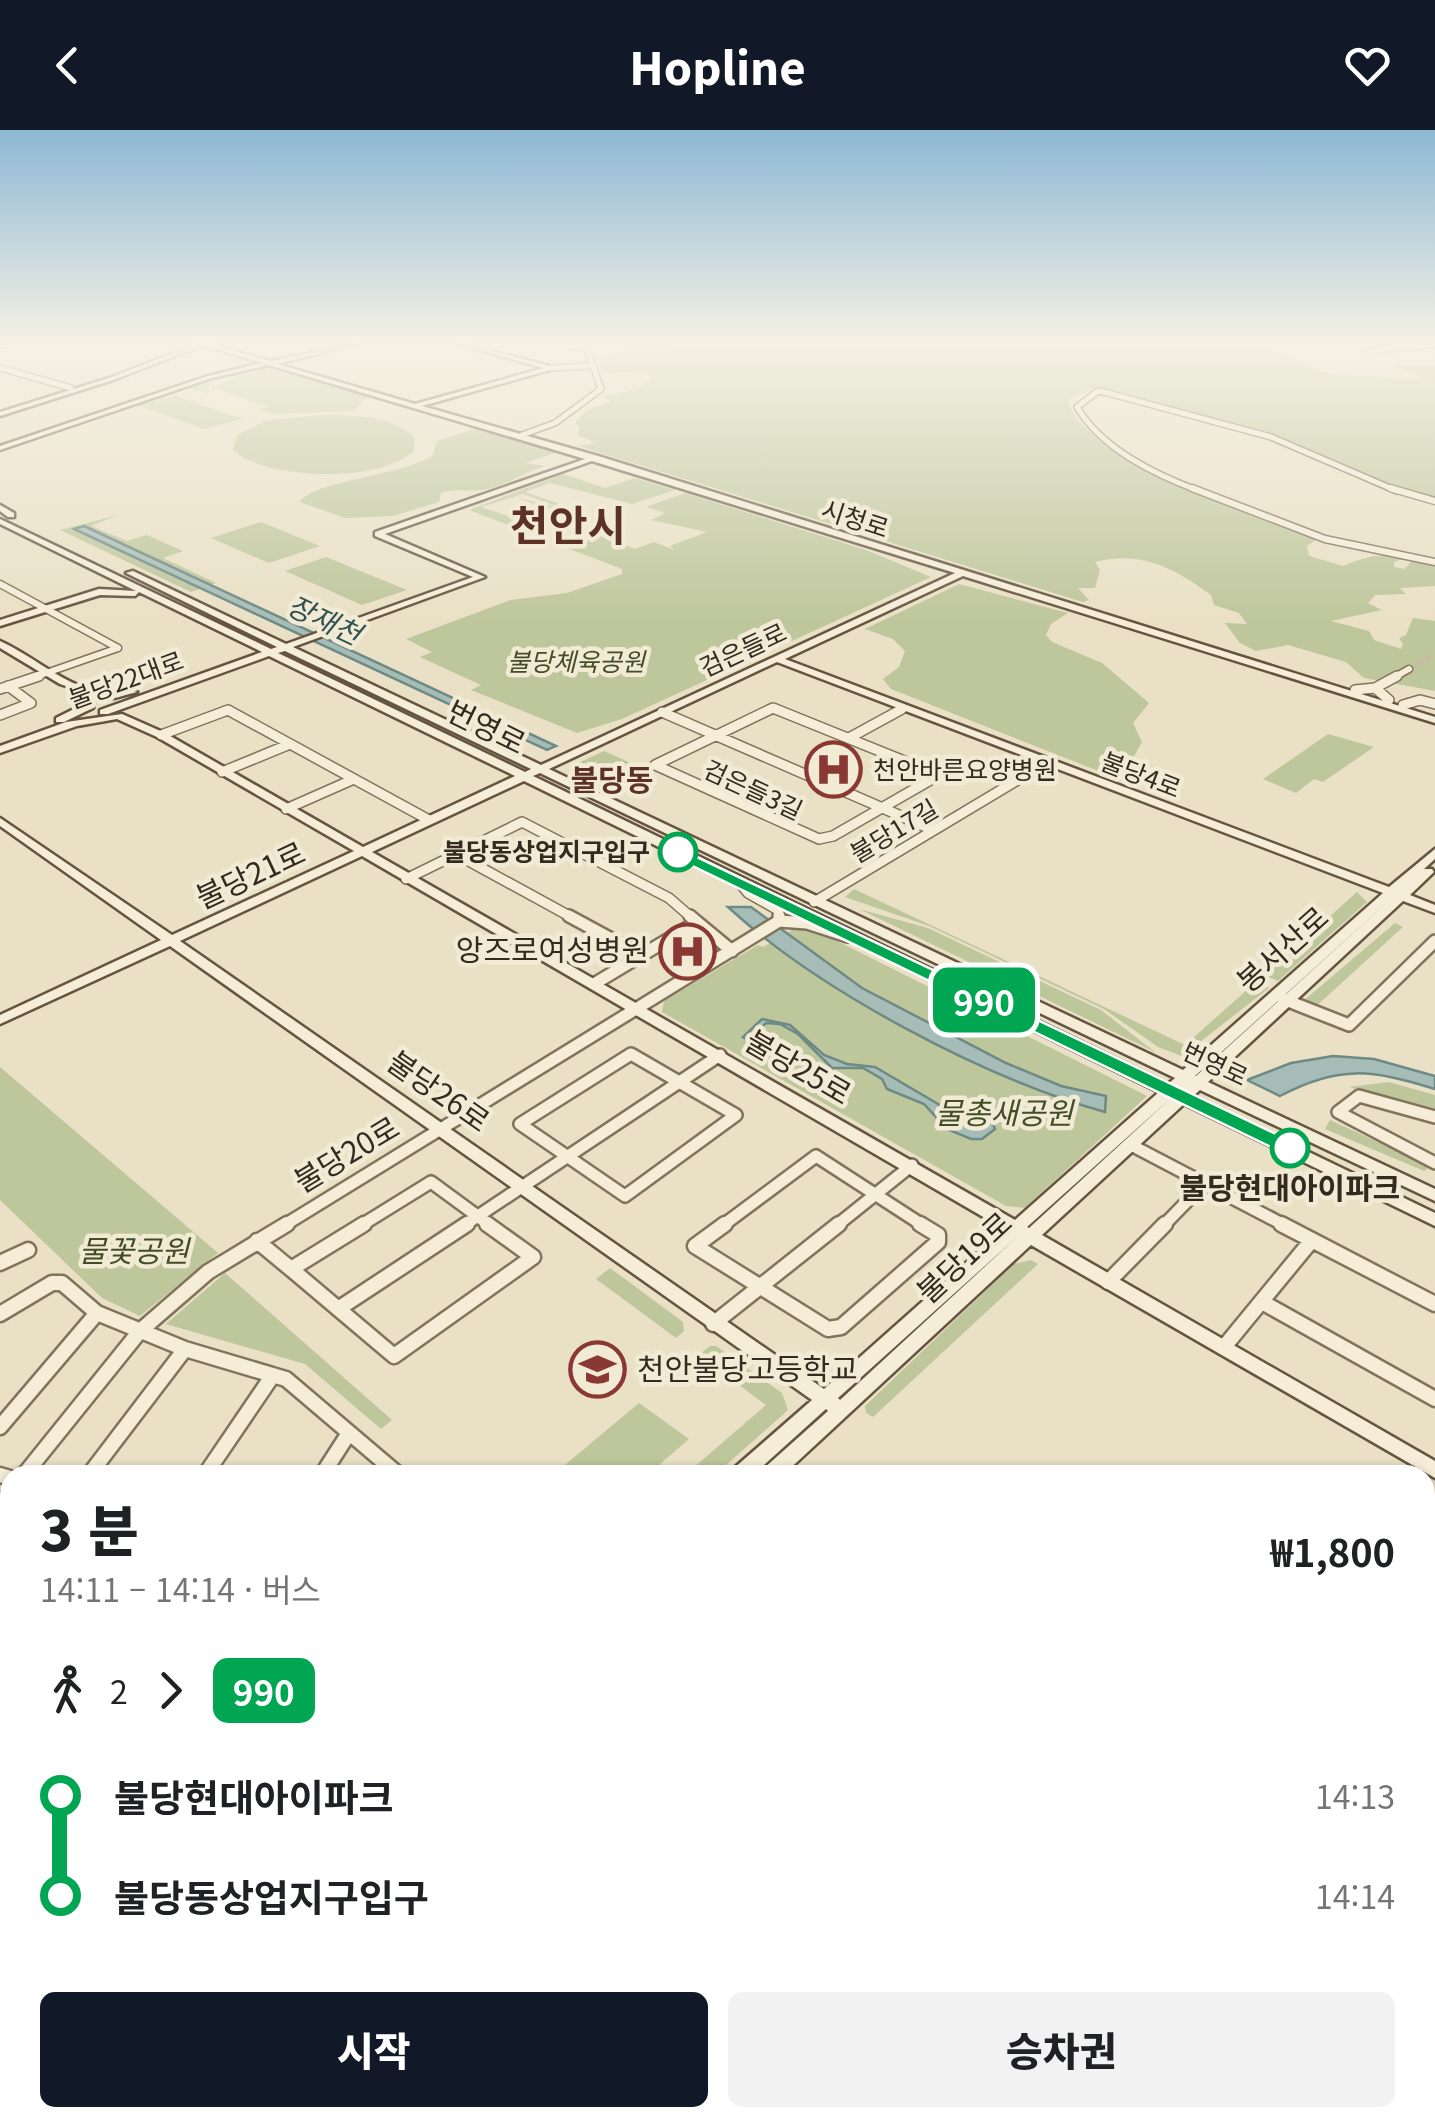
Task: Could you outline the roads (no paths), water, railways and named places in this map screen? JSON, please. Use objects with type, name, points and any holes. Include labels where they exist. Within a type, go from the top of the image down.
[{"type":"street","points":[[0,448],[32,437]]},
{"type":"street","name":"시청로","points":[[527,437],[1435,717]]},
{"type":"street","name":"시청로","points":[[532,437],[593,457]]},
{"type":"street","points":[[1100,437],[1109,446],[1189,488],[1325,540],[1435,562]]},
{"type":"street","points":[[1272,437],[1398,494],[1435,501]]},
{"type":"street","points":[[364,615],[444,588],[432,586],[463,576],[367,534],[593,457]]},
{"type":"street","points":[[364,615],[481,577],[378,534],[593,457]]},
{"type":"street","name":"번영로","points":[[0,509],[278,646],[1435,1196]]},
{"type":"street","name":"번영로","points":[[0,520],[151,595],[278,646],[523,776],[1435,1220]]},
{"type":"street","points":[[99,592],[112,585],[105,572]]},
{"type":"street","name":"시청로","points":[[964,572],[1404,704],[1435,717]]},
{"type":"street","name":"검은들로","points":[[523,776],[964,572]]},
{"type":"street","points":[[0,584],[118,648],[4,688]]},
{"type":"street","points":[[0,623],[99,592],[119,589],[151,595]]},
{"type":"street","name":"불당22대로","points":[[0,742],[364,615]]},
{"type":"street","points":[[0,644],[90,694],[110,698],[146,693]]},
{"type":"street","name":"불당4로","points":[[777,659],[1435,909]]},
{"type":"street","points":[[1354,690],[1375,688],[1408,669]]},
{"type":"street","points":[[0,715],[30,703],[4,688]]},
{"type":"street","points":[[1375,688],[1388,700]]},
{"type":"street","points":[[65,722],[109,715],[130,718],[128,708],[146,693]]},
{"type":"street","points":[[65,722],[88,706],[90,694]]},
{"type":"street","points":[[1404,704],[1420,700],[1435,704]]},
{"type":"street","name":"검은들3길","points":[[768,708],[849,738],[939,775],[833,836],[808,838],[654,764],[768,708]]},
{"type":"street","points":[[849,738],[902,709]]},
{"type":"street","points":[[161,736],[228,710],[430,820]]},
{"type":"street","points":[[662,712],[934,830]]},
{"type":"street","name":"불당25로","points":[[130,718],[912,1165],[1426,1465]]},
{"type":"street","name":"불당22대로","points":[[0,750],[65,722]]},
{"type":"street","points":[[222,772],[290,744]]},
{"type":"street","name":"불당17길","points":[[814,902],[1046,763]]},
{"type":"street","name":"불당21로","points":[[0,1020],[523,776]]},
{"type":"street","points":[[286,809],[354,780]]},
{"type":"street","name":"불당26로","points":[[0,822],[835,1406]]},
{"type":"street","points":[[406,879],[522,822],[669,898],[732,951]]},
{"type":"street","name":"봉서산로","points":[[1191,1080],[1395,895],[1435,853]]},
{"type":"street","points":[[456,854],[641,955]]},
{"type":"street","name":"봉서산로","points":[[1395,895],[1435,866]]},
{"type":"street","points":[[740,883],[748,894],[778,910],[779,921],[807,923],[852,937]]},
{"type":"street","name":"불당20로","points":[[32,1465],[140,1331],[208,1272],[779,921]]},
{"type":"street","points":[[594,984],[697,922]]},
{"type":"street","points":[[1281,998],[1350,1025],[1435,940]]},
{"type":"street","points":[[631,1054],[679,1082],[736,1115],[625,1196],[520,1124],[631,1054]]},
{"type":"street","points":[[338,1309],[720,1055]]},
{"type":"street","name":"불당19로","points":[[779,1465],[1016,1227],[1191,1080]]},
{"type":"street","name":"불당19로","points":[[754,1465],[835,1406],[1033,1236],[1131,1146],[1176,1092]]},
{"type":"street","points":[[1435,1117],[1359,1096],[1338,1112],[1435,1162]]},
{"type":"street","points":[[1131,1146],[1435,1304]]},
{"type":"street","points":[[816,1156],[934,1229],[938,1242],[841,1327],[818,1325],[759,1288],[696,1246],[816,1156]]},
{"type":"street","points":[[713,1324],[912,1165]]},
{"type":"street","points":[[257,1241],[290,1270],[394,1356],[534,1257],[432,1182],[290,1270]]},
{"type":"street","points":[[1108,1282],[1204,1184]]},
{"type":"street","points":[[1224,1347],[1312,1240]]},
{"type":"street","points":[[2,1257],[28,1250]]},
{"type":"street","points":[[0,1314],[52,1284],[62,1283],[97,1312],[140,1331],[184,1349],[286,1379],[387,1465]]},
{"type":"street","points":[[1262,1302],[1435,1399]]},
{"type":"street","points":[[0,1427],[97,1312]]},
{"type":"street","points":[[97,1465],[184,1349]]},
{"type":"street","points":[[212,1465],[273,1375]]},
{"type":"street","points":[[328,1465],[349,1433]]},
{"type":"water","points":[[84,526],[556,746],[547,750],[74,529]]},
{"type":"water","points":[[728,907],[751,907],[862,988],[1006,1063],[1061,1086],[1106,1096],[1105,1112],[1009,1078],[906,1029],[809,970]]},
{"type":"water","points":[[762,1019],[790,1025],[824,1055],[847,1064],[875,1067],[950,1111],[992,1121],[995,1129],[982,1139],[971,1139],[947,1129],[924,1104],[887,1089],[882,1079],[863,1068],[832,1068],[798,1034],[780,1024],[766,1023],[749,1041],[743,1037]]},
{"type":"water","points":[[1333,1056],[1374,1059],[1435,1076],[1435,1089],[1356,1073],[1321,1079],[1280,1096],[1247,1080],[1291,1063]]},
{"type":"tunnel","points":[[1409,669],[1435,654]]},
{"type":"place","name":"천안바른요양병원","points":[[834,770]]},
{"type":"place","name":"불당동상업지구입구","points":[[678,852]]},
{"type":"place","name":"앙즈로여성병원","points":[[688,951]]},
{"type":"place","name":"불당현대아이파크","points":[[1290,1148]]},
{"type":"place","name":"천안불당고등학교","points":[[598,1370]]},
{"type":"district","name":"천안시","points":[[568,526]]},
{"type":"district","name":"불당동","points":[[612,781]]},
{"type":"water label","name":"장재천","points":[[324,620]]},
{"type":"park label","name":"불당체육공원","points":[[576,662]]},
{"type":"park label","name":"물총새공원","points":[[1004,1114]]},
{"type":"park label","name":"물꽃공원","points":[[134,1252]]}]
